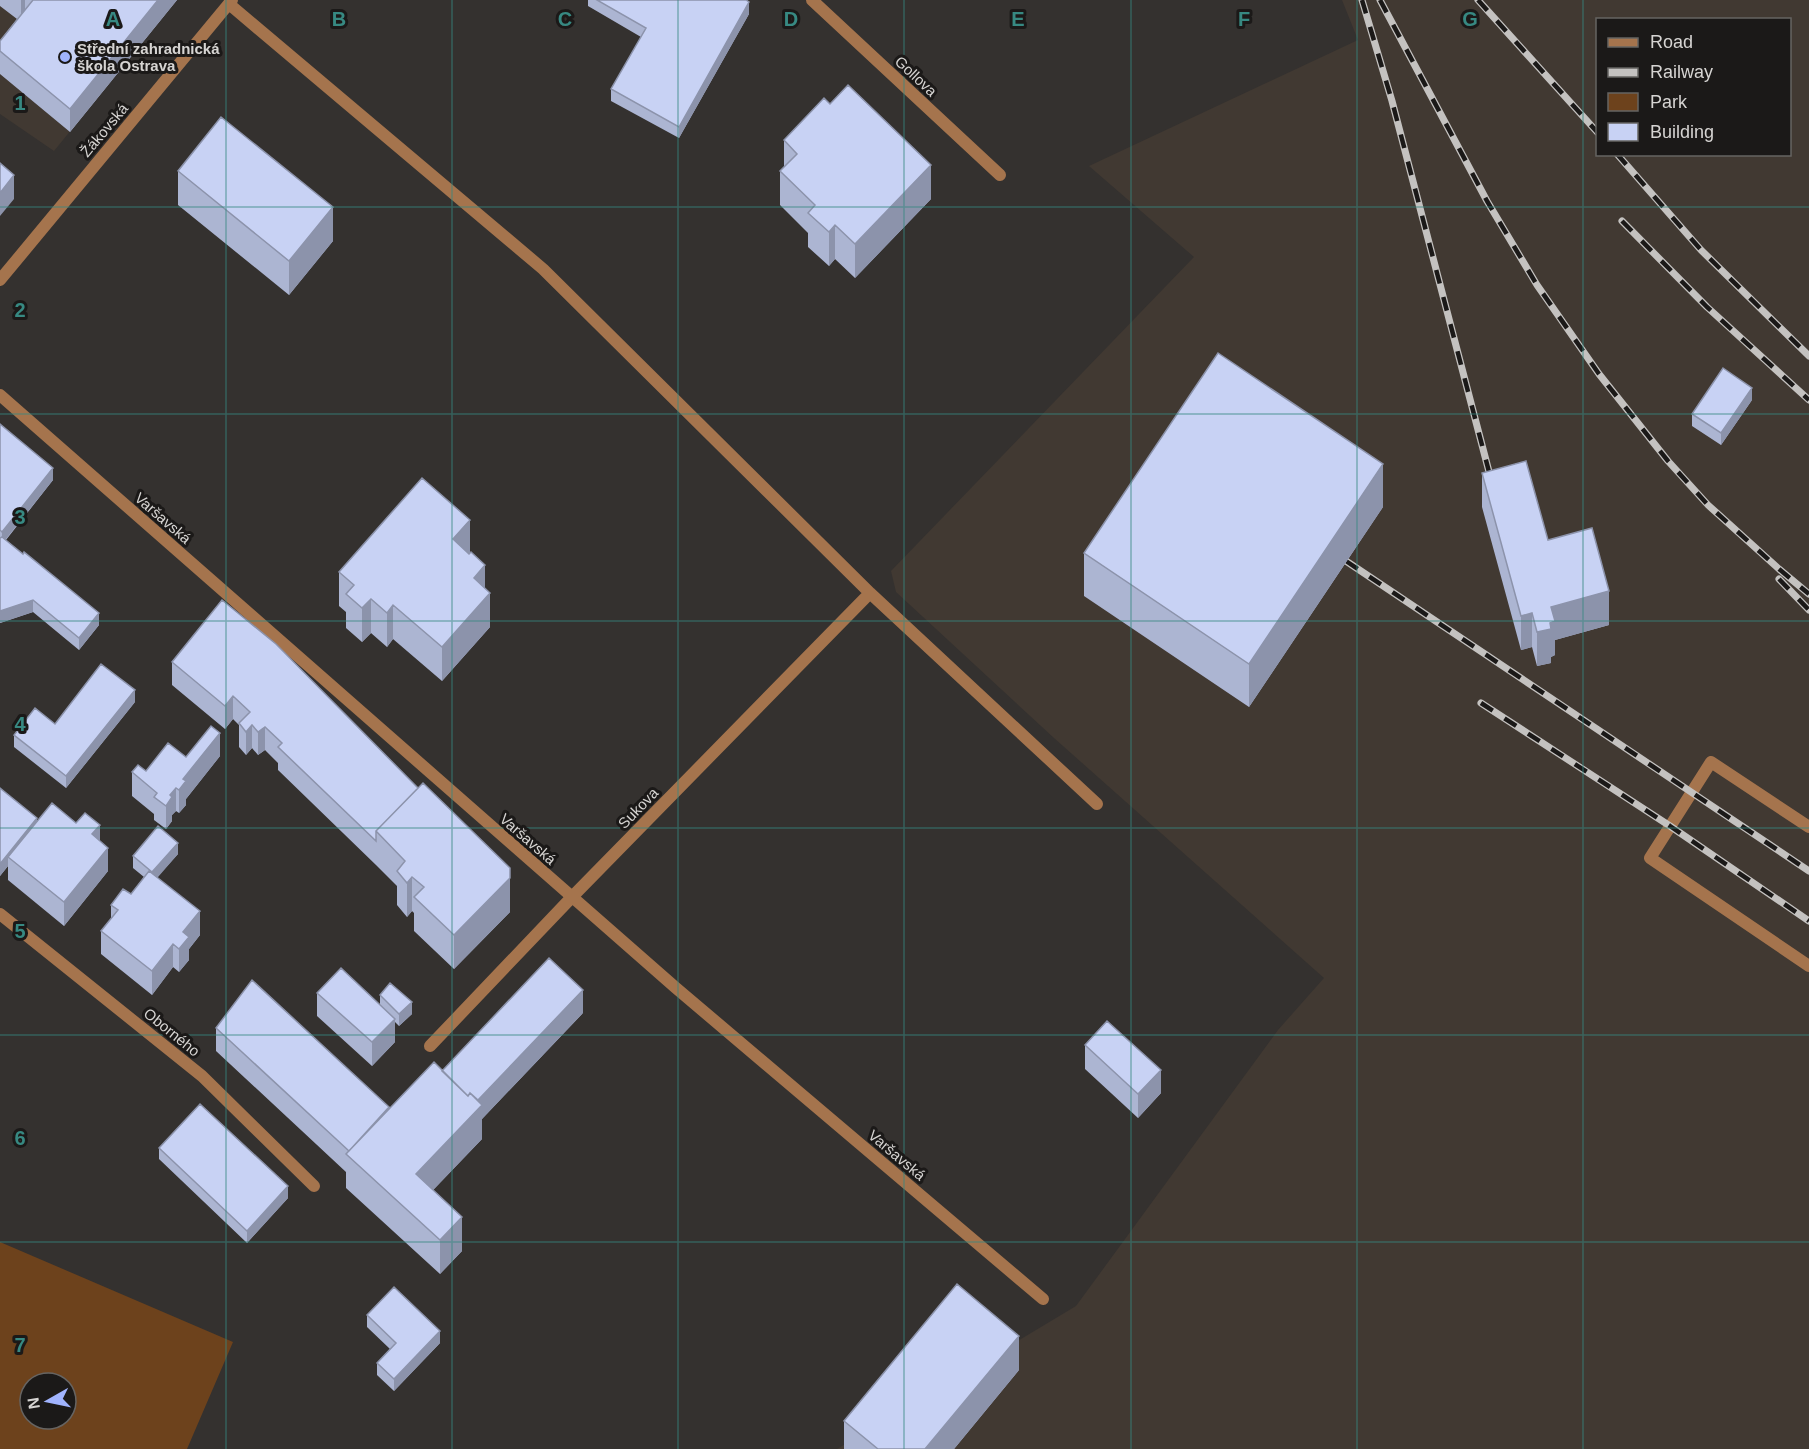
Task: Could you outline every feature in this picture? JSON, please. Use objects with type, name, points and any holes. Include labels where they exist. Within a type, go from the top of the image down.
[{"type":"street","name":"Gollova","points":[[812,0],[1000,175]]},
{"type":"street","name":"Žákovská","points":[[0,280],[230,2]]},
{"type":"street","points":[[230,2],[543,268],[870,593],[1097,804]]},
{"type":"street","name":"Varšavská","points":[[0,395],[676,988],[1042,1299]]},
{"type":"street","name":"Sukova","points":[[430,1046],[572,897],[870,593]]},
{"type":"street","points":[[1809,827],[1711,762],[1650,858],[1809,966]]},
{"type":"street","name":"Oborného","points":[[0,914],[202,1076],[314,1186]]},
{"type":"shaded area","name":"Střední zahradnická škola Ostrava","points":[[0,0],[177,0],[54,151],[0,114]]},
{"type":"shaded area","points":[[1342,0],[1809,0],[1809,1449],[837,1449],[1076,1306],[1278,1030],[1324,978],[1054,738],[896,592],[891,571],[1194,257],[1089,166],[1358,40]]},
{"type":"green space","points":[[0,1242],[233,1342],[187,1449],[0,1449]]},
{"type":"building","points":[[33,0],[158,0],[70,109],[0,51],[0,41]]},
{"type":"building","points":[[597,0],[746,0],[749,2],[679,127],[611,89],[646,28]]},
{"type":"building","points":[[848,85],[931,165],[855,244],[835,225],[829,232],[808,213],[815,205],[780,171],[797,154],[784,140],[824,98],[830,104]]},
{"type":"building","points":[[221,117],[333,207],[289,261],[178,171]]},
{"type":"building","points":[[0,163],[14,175],[0,193]]},
{"type":"building","points":[[1218,353],[1383,464],[1249,664],[1084,553]]},
{"type":"building","points":[[1723,368],[1752,388],[1721,433],[1692,414]]},
{"type":"building","points":[[0,424],[53,468],[2,532],[0,530]]},
{"type":"building","points":[[1526,461],[1548,540],[1592,528],[1609,591],[1551,607],[1555,621],[1550,623],[1551,629],[1537,632],[1532,613],[1521,616],[1482,473]]},
{"type":"building","points":[[422,478],[470,520],[453,539],[485,565],[474,578],[490,593],[442,647],[393,605],[387,613],[371,599],[362,608],[346,594],[354,585],[339,572]]},
{"type":"building","points":[[2,537],[99,613],[79,638],[33,600],[0,611],[0,538]]},
{"type":"building","points":[[222,600],[276,644],[418,788],[376,831],[376,841],[278,747],[282,743],[265,727],[258,732],[252,725],[246,732],[239,723],[250,712],[233,696],[225,706],[172,662]]},
{"type":"building","points":[[101,664],[135,690],[66,776],[14,735],[35,708],[55,724]]},
{"type":"building","points":[[211,726],[220,733],[183,779],[186,781],[179,790],[176,788],[170,795],[172,797],[166,806],[154,797],[157,793],[132,772],[138,765],[146,771],[168,743],[186,757]]},
{"type":"building","points":[[423,783],[510,868],[510,878],[454,935],[414,897],[424,887],[412,877],[407,883],[397,871],[405,861],[376,831]]},
{"type":"building","points":[[0,788],[37,818],[0,864]]},
{"type":"building","points":[[52,803],[76,823],[85,813],[100,825],[92,834],[108,848],[64,902],[8,857]]},
{"type":"building","points":[[158,826],[178,843],[152,872],[133,856]]},
{"type":"building","points":[[149,871],[200,911],[183,932],[189,937],[179,949],[173,944],[152,971],[101,931],[118,910],[111,905],[123,889],[131,894]]},
{"type":"building","points":[[549,958],[583,990],[478,1100],[470,1093],[468,1096],[442,1071]]},
{"type":"building","points":[[341,968],[395,1019],[372,1042],[317,993]]},
{"type":"building","points":[[252,980],[389,1107],[349,1151],[216,1028]]},
{"type":"building","points":[[390,983],[412,1002],[399,1014],[380,995]]},
{"type":"building","points":[[1107,1021],[1161,1070],[1138,1094],[1085,1045]]},
{"type":"building","points":[[434,1062],[468,1096],[470,1093],[482,1105],[416,1174],[462,1217],[440,1240],[346,1154]]},
{"type":"building","points":[[200,1104],[288,1186],[247,1231],[159,1148]]},
{"type":"building","points":[[957,1284],[1019,1336],[925,1449],[878,1449],[844,1421]]},
{"type":"building","points":[[394,1287],[440,1331],[394,1379],[377,1363],[396,1343],[367,1315]]},
{"type":"railway","points":[[1362,0],[1392,101],[1493,487]]},
{"type":"railway","points":[[1380,0],[1487,201],[1537,285],[1599,374],[1668,461],[1708,505],[1809,594]]},
{"type":"railway","points":[[1478,0],[1596,131]]},
{"type":"railway","points":[[1619,156],[1701,250],[1809,356]]},
{"type":"railway","points":[[1622,221],[1707,307],[1809,400]]},
{"type":"railway","points":[[1346,561],[1809,871]]},
{"type":"railway","points":[[1779,579],[1809,610]]},
{"type":"railway","points":[[1481,703],[1670,826],[1809,921]]},
{"type":"place","name":"Střední zahradnická škola Ostrava","points":[[65,57]]}]
